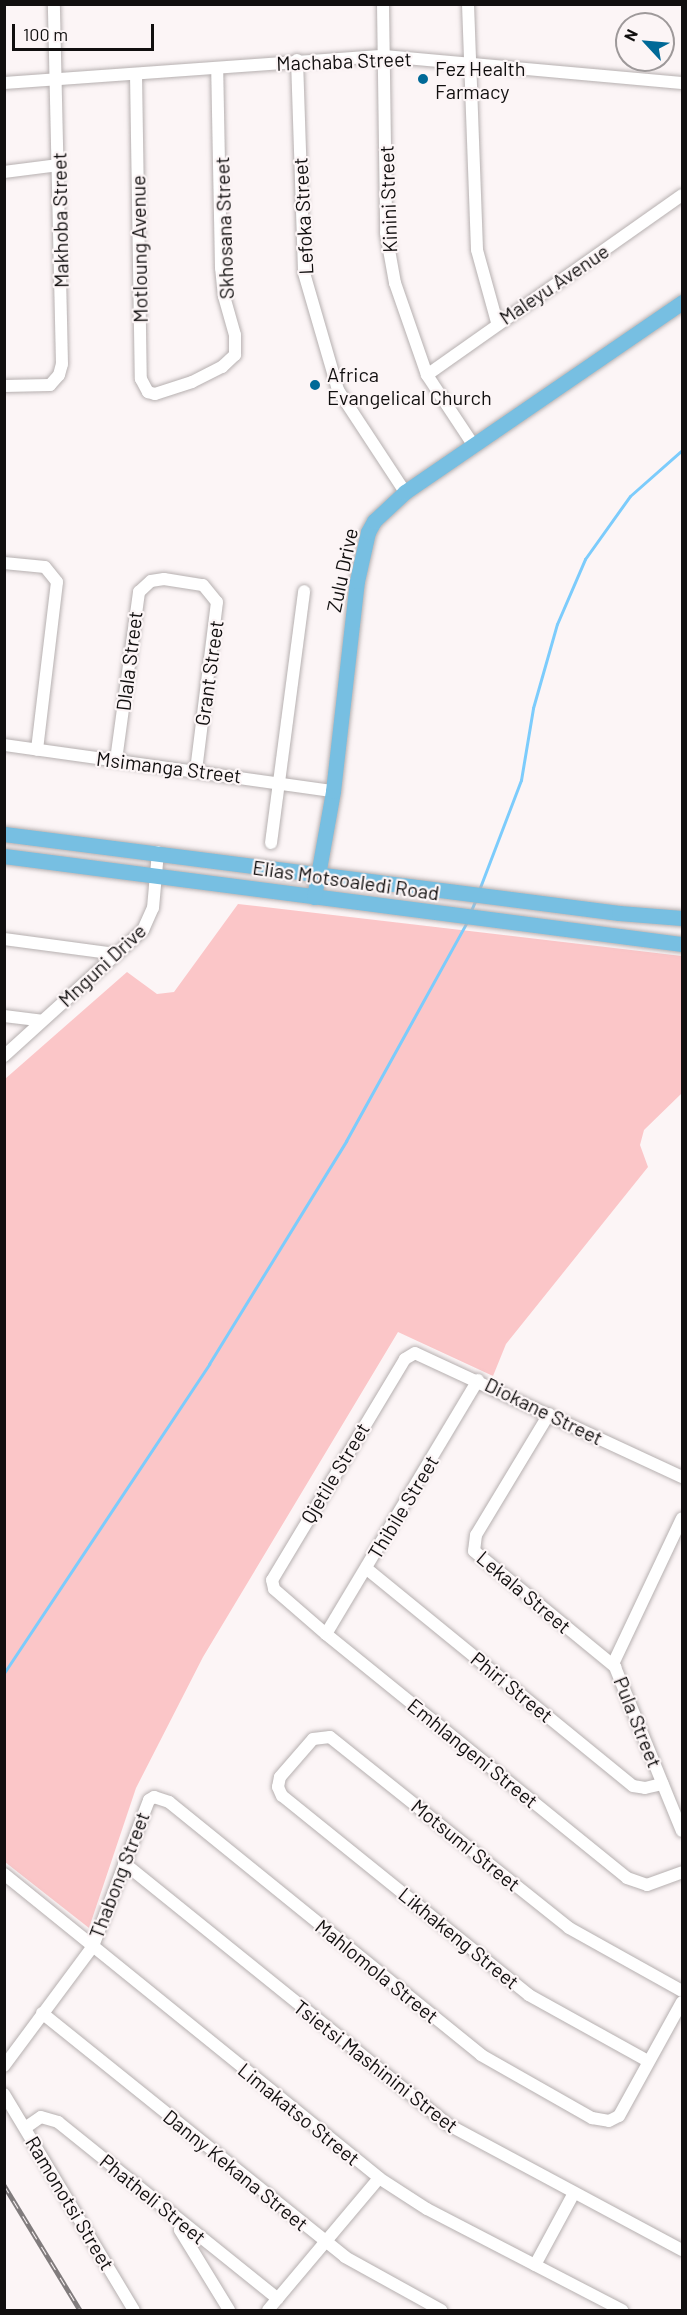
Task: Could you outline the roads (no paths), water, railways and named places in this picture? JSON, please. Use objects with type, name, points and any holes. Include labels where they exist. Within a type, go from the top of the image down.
[{"type":"main road","name":"Zulu Drive","points":[[314,897],[333,791],[364,546],[374,521],[405,492],[682,302]]},
{"type":"main road","name":"Elias Motsoaledi Road","points":[[4,834],[318,872],[460,893],[682,918]]},
{"type":"main road","name":"Elias Motsoaledi Road","points":[[4,856],[682,944]]},
{"type":"street","name":"Makhoba Street","points":[[4,386],[53,383],[62,364],[54,4]]},
{"type":"street","name":"Kinini Street","points":[[383,4],[386,233],[400,301],[427,375],[474,446]]},
{"type":"street","points":[[468,4],[477,250],[497,322]]},
{"type":"street","name":"Machaba Street","points":[[4,83],[297,60],[384,56],[682,82]]},
{"type":"street","name":"Lefoka Street","points":[[297,60],[303,273],[338,390],[405,492]]},
{"type":"street","name":"Skhosana Street","points":[[176,389],[229,362],[236,346],[221,268],[217,68]]},
{"type":"street","name":"Motloung Avenue","points":[[136,74],[141,380],[148,392],[176,389]]},
{"type":"street","points":[[4,172],[59,165]]},
{"type":"street","name":"Maleyu Avenue","points":[[427,375],[497,322],[682,195]]},
{"type":"street","points":[[4,563],[45,567],[57,582],[37,750]]},
{"type":"street","name":"Dlala Street","points":[[116,760],[139,592],[151,581],[164,579]]},
{"type":"street","name":"Grant Street","points":[[164,579],[204,585],[217,603],[196,770]]},
{"type":"street","name":"Zulu Drive","points":[[271,843],[304,591]]},
{"type":"street","name":"Msimanga Street","points":[[4,745],[278,781],[333,791]]},
{"type":"street","name":"Mnguni Drive","points":[[4,1056],[117,954],[150,920],[158,852]]},
{"type":"street","points":[[4,939],[117,954]]},
{"type":"street","points":[[4,1016],[42,1021]]},
{"type":"street","name":"Diokane Street","points":[[405,1359],[420,1353],[682,1477]]},
{"type":"street","name":"Qjetile Street","points":[[274,1589],[273,1576],[405,1359]]},
{"type":"street","name":"Thibile Street","points":[[327,1634],[478,1380]]},
{"type":"street","name":"Lekala Street","points":[[549,1414],[476,1534],[474,1551],[613,1665]]},
{"type":"street","name":"Pula Street","points":[[682,1518],[613,1665],[682,1831]]},
{"type":"street","name":"Phiri Street","points":[[367,1569],[633,1786],[645,1788],[663,1784]]},
{"type":"street","name":"Emhlangeni Street","points":[[274,1589],[627,1878],[647,1885],[682,1872]]},
{"type":"street","name":"Motsumi Street","points":[[282,1796],[278,1783],[284,1773],[313,1739],[330,1737],[569,1928],[682,1990]]},
{"type":"street","name":"Likhakeng Street","points":[[282,1796],[529,1995],[648,2061]]},
{"type":"street","name":"Mahlomola Street","points":[[149,1800],[154,1797],[169,1802],[482,2055],[592,2118],[609,2121],[619,2116],[648,2061]]},
{"type":"street","name":"Thabong Street","points":[[4,2066],[93,1946],[149,1800]]},
{"type":"street","name":"Tsietsi Mashinini Street","points":[[124,1863],[447,2124],[682,2250]]},
{"type":"street","name":"Limakatso Street","points":[[4,1874],[379,2178],[427,2209],[622,2310]]},
{"type":"street","points":[[648,2061],[682,2002]]},
{"type":"street","name":"Danny Kekana Street","points":[[42,2013],[355,2264],[441,2310]]},
{"type":"street","name":"Ramonotsi Street","points":[[5,2095],[134,2310]]},
{"type":"street","name":"Phatheli Street","points":[[25,2128],[41,2117],[57,2122],[278,2299]]},
{"type":"street","points":[[268,2310],[379,2178]]},
{"type":"street","points":[[534,2265],[574,2193]]},
{"type":"street","points":[[184,2224],[180,2230],[229,2310]]},
{"type":"waterway","points":[[479,890],[521,780],[533,708],[557,624],[585,559],[630,496],[682,450]]},
{"type":"waterway","points":[[470,913],[476,899]]},
{"type":"waterway","points":[[4,1673],[209,1364],[346,1141],[467,922]]},
{"type":"railway","points":[[4,2185],[80,2310]]},
{"type":"place","name":"Fez Health Farmacy","points":[[423,79]]},
{"type":"place","name":"Africa Evangelical Church","points":[[315,385]]}]
